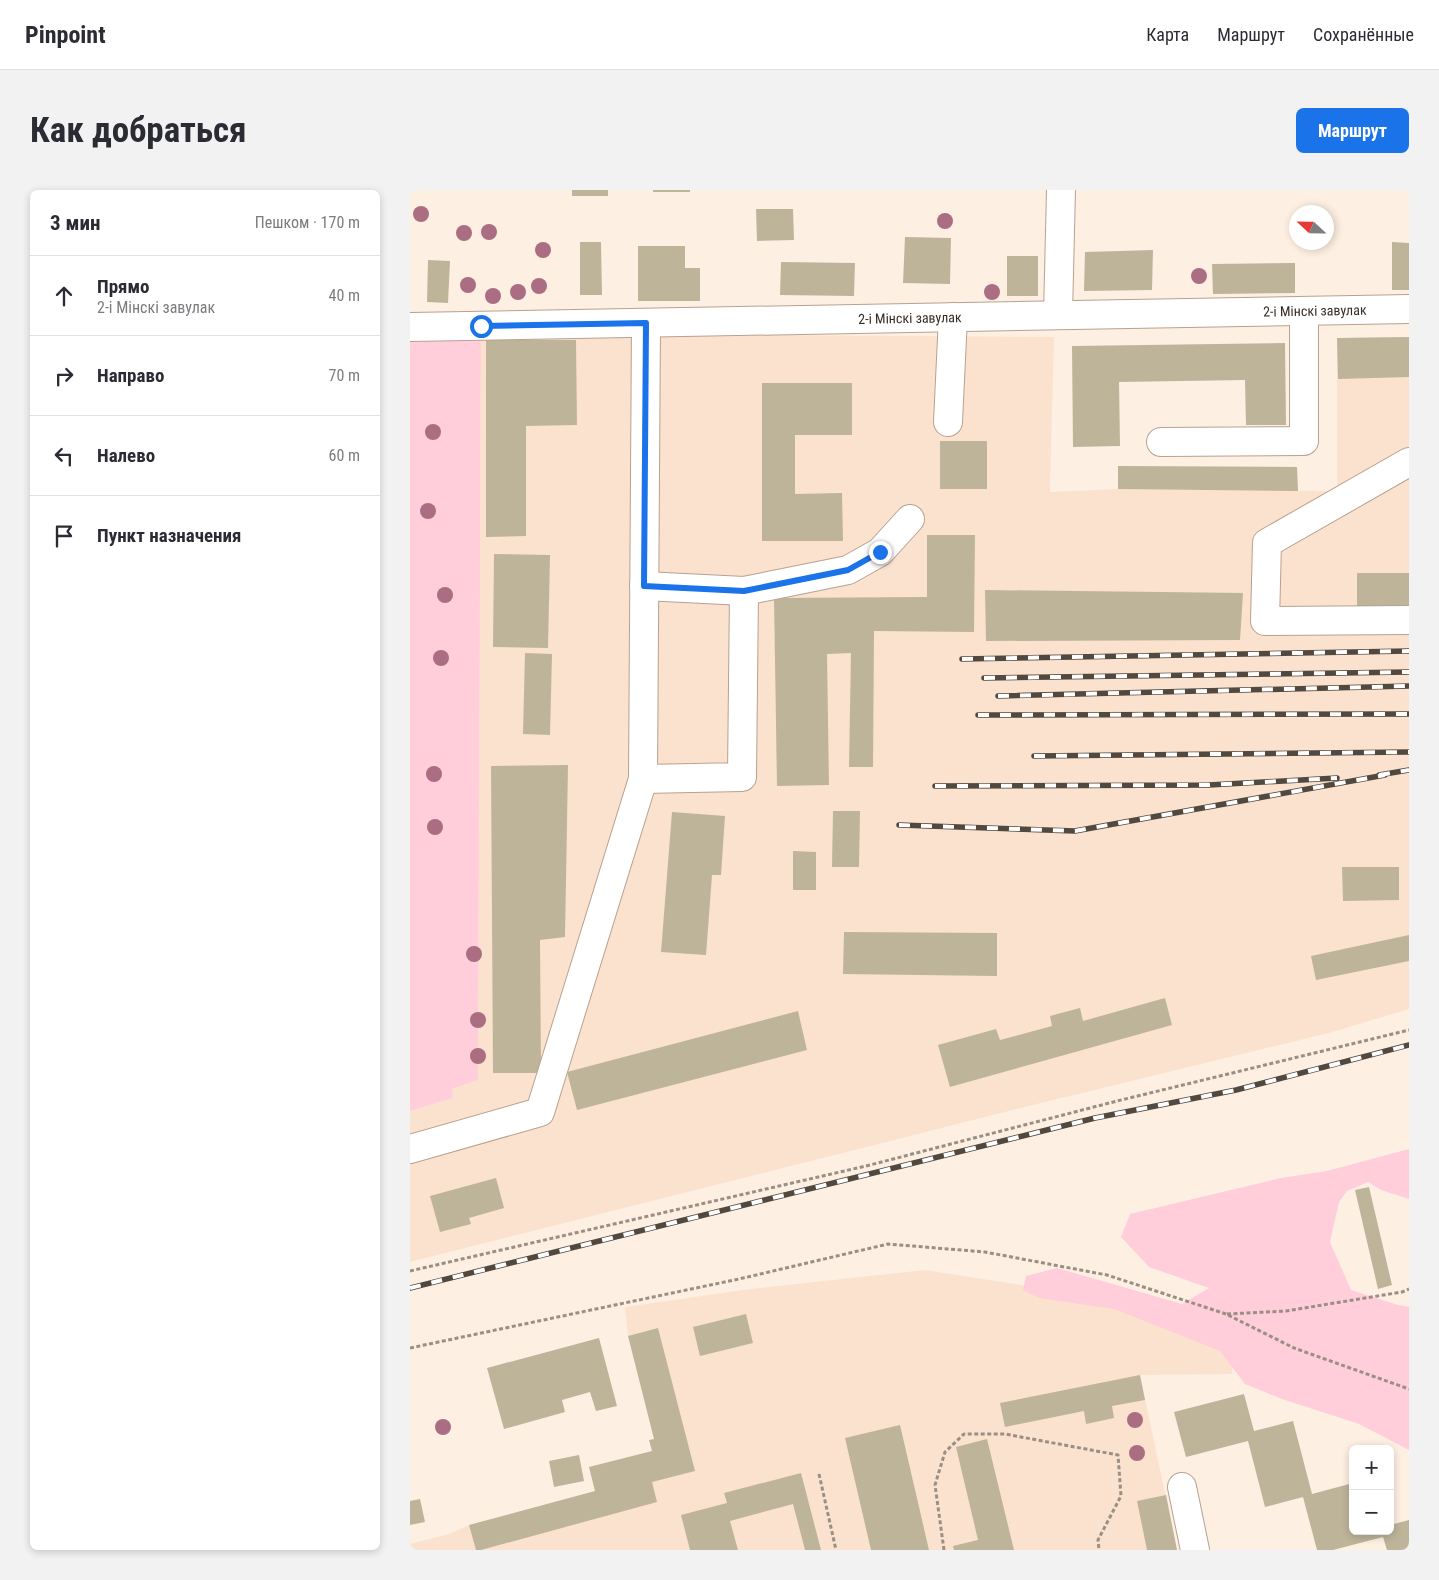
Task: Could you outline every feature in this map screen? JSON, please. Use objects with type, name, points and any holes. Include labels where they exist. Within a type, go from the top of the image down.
[{"type":"street","points":[[1058,315],[1062,190]]},
{"type":"street","name":"2-і Мінскі завулак","points":[[410,327],[1409,309]]},
{"type":"street","points":[[1161,442],[1304,441],[1304,311]]},
{"type":"street","points":[[948,422],[953,317]]},
{"type":"street","points":[[410,1149],[540,1112],[643,779],[646,323]]},
{"type":"street","points":[[1409,462],[1267,543],[1264,621],[1409,620]]},
{"type":"street","points":[[644,586],[744,591],[848,570],[880,552],[910,519]]},
{"type":"street","points":[[643,779],[742,777],[744,591]]},
{"type":"street","points":[[1182,1487],[1195,1550]]},
{"type":"path","points":[[410,1271],[866,1166],[1117,1101],[1409,1030]]},
{"type":"path","points":[[410,1348],[739,1279],[888,1244],[985,1252],[1107,1275],[1226,1314],[1294,1348],[1409,1389]]},
{"type":"path","points":[[1226,1314],[1286,1311],[1402,1292],[1409,1289]]},
{"type":"path","points":[[944,1550],[935,1485],[945,1452],[964,1434],[1005,1434],[1118,1456],[1121,1496],[1098,1540],[1099,1550]]},
{"type":"path","points":[[819,1474],[836,1550]]},
{"type":"shaded area","points":[[481,333],[1054,337],[1050,492],[1118,489],[1337,491],[1337,338],[1409,337],[1409,1009],[1329,1033],[1037,1104],[410,1262],[410,1111],[453,1098],[452,1089],[478,1080]]},
{"type":"shaded area","points":[[481,333],[478,1080],[452,1089],[453,1098],[410,1111],[410,335]]},
{"type":"shaded area","points":[[1409,1149],[1409,1199],[1381,1190],[1368,1182],[1347,1191],[1339,1202],[1330,1242],[1351,1290],[1409,1307],[1409,1450],[1359,1424],[1282,1399],[1245,1384],[1220,1351],[1114,1309],[1039,1298],[1023,1290],[1026,1276],[1057,1268],[1182,1304],[1209,1288],[1149,1267],[1121,1237],[1130,1214],[1281,1178],[1327,1171]]},
{"type":"shaded area","points":[[925,1270],[1112,1299],[1233,1342],[1232,1374],[1140,1375],[1177,1550],[410,1550],[410,1544],[449,1534],[469,1525],[694,1471],[658,1328],[628,1336],[625,1307],[750,1289]]},
{"type":"building","points":[[572,190],[608,190],[608,196],[572,196]]},
{"type":"building","points":[[653,190],[690,190],[690,192],[653,192]]},
{"type":"building","points":[[756,209],[793,209],[794,240],[757,241]]},
{"type":"building","points":[[905,237],[951,238],[950,284],[903,283]]},
{"type":"building","points":[[580,242],[601,242],[602,295],[580,295]]},
{"type":"building","points":[[1392,242],[1409,243],[1409,290],[1392,290]]},
{"type":"building","points":[[638,246],[685,246],[685,268],[700,268],[700,301],[638,301]]},
{"type":"building","points":[[1153,250],[1152,290],[1084,291],[1085,252]]},
{"type":"building","points":[[1007,256],[1038,256],[1038,296],[1007,296]]},
{"type":"building","points":[[428,260],[450,261],[448,303],[427,302]]},
{"type":"building","points":[[781,262],[855,263],[854,296],[780,295]]},
{"type":"building","points":[[1295,263],[1295,293],[1213,294],[1212,264]]},
{"type":"building","points":[[1409,337],[1409,377],[1338,379],[1337,338]]},
{"type":"building","points":[[486,340],[576,340],[577,425],[526,426],[526,536],[486,537]]},
{"type":"building","points":[[1285,343],[1286,425],[1246,425],[1245,380],[1119,382],[1120,446],[1073,447],[1072,346]]},
{"type":"building","points":[[762,383],[852,383],[852,435],[795,435],[795,494],[842,493],[843,541],[762,541]]},
{"type":"building","points":[[940,441],[987,441],[987,489],[940,489]]},
{"type":"building","points":[[1118,466],[1297,467],[1298,491],[1118,489]]},
{"type":"building","points":[[927,535],[975,535],[974,632],[874,631],[873,767],[849,767],[851,653],[827,654],[829,785],[777,786],[774,598],[927,597]]},
{"type":"building","points":[[494,554],[550,555],[548,648],[493,647]]},
{"type":"building","points":[[1357,573],[1409,573],[1409,612],[1357,612]]},
{"type":"building","points":[[985,590],[1243,593],[1240,640],[986,641]]},
{"type":"building","points":[[525,653],[552,654],[550,735],[523,734]]},
{"type":"building","points":[[568,765],[565,937],[540,940],[541,1073],[493,1073],[491,766]]},
{"type":"building","points":[[833,811],[860,811],[859,867],[832,867]]},
{"type":"building","points":[[672,812],[725,816],[721,875],[712,875],[706,955],[661,952]]},
{"type":"building","points":[[793,851],[816,852],[816,890],[793,890]]},
{"type":"building","points":[[1342,867],[1399,867],[1399,900],[1343,901]]},
{"type":"building","points":[[844,932],[997,933],[997,976],[843,974]]},
{"type":"building","points":[[1409,935],[1409,961],[1316,980],[1311,956]]},
{"type":"building","points":[[1165,998],[1172,1025],[950,1087],[938,1045],[996,1029],[1000,1040],[1052,1026],[1050,1016],[1080,1008],[1083,1021]]},
{"type":"building","points":[[798,1011],[807,1050],[577,1110],[567,1072]]},
{"type":"building","points":[[496,1178],[504,1208],[469,1218],[471,1224],[440,1232],[430,1196]]},
{"type":"building","points":[[1369,1187],[1392,1285],[1378,1289],[1355,1190]]},
{"type":"building","points":[[746,1314],[753,1343],[700,1356],[693,1327]]},
{"type":"building","points":[[658,1328],[695,1471],[652,1482],[657,1502],[476,1550],[469,1525],[595,1491],[589,1467],[652,1451],[649,1440],[654,1439],[628,1336]]},
{"type":"building","points":[[599,1338],[617,1406],[596,1411],[590,1392],[562,1400],[565,1412],[504,1429],[487,1368]]},
{"type":"building","points":[[1140,1375],[1145,1400],[1112,1406],[1114,1418],[1086,1424],[1084,1411],[1005,1427],[1000,1403]]},
{"type":"building","points":[[1244,1394],[1254,1431],[1293,1421],[1312,1494],[1349,1484],[1349,1535],[1394,1535],[1394,1524],[1409,1520],[1409,1550],[1387,1550],[1383,1537],[1333,1550],[1317,1550],[1303,1497],[1265,1507],[1248,1441],[1186,1457],[1174,1412]]},
{"type":"building","points":[[900,1425],[929,1550],[871,1550],[845,1438]]},
{"type":"building","points":[[987,1439],[1014,1550],[954,1550],[953,1546],[978,1540],[956,1447]]},
{"type":"building","points":[[579,1455],[584,1481],[554,1487],[549,1461]]},
{"type":"building","points":[[801,1473],[821,1550],[805,1550],[793,1504],[730,1521],[738,1550],[690,1550],[681,1515],[727,1503],[724,1493]]},
{"type":"building","points":[[1166,1495],[1177,1550],[1147,1550],[1137,1501]]},
{"type":"building","points":[[420,1499],[425,1522],[410,1525],[410,1501]]},
{"type":"railway","points":[[962,659],[1409,651]]},
{"type":"railway","points":[[984,678],[1409,672]]},
{"type":"railway","points":[[998,696],[1409,686]]},
{"type":"railway","points":[[978,715],[1409,714]]},
{"type":"railway","points":[[1034,756],[1409,752]]},
{"type":"railway","points":[[1379,775],[1409,770]]},
{"type":"railway","points":[[899,825],[1075,831],[1385,775]]},
{"type":"railway","points":[[935,786],[1209,785],[1337,778]]},
{"type":"railway","points":[[410,1288],[1095,1118],[1236,1090],[1409,1045]]},
{"type":"route","points":[[481,326],[646,323],[644,586],[744,591],[848,570],[880,552]]}]
